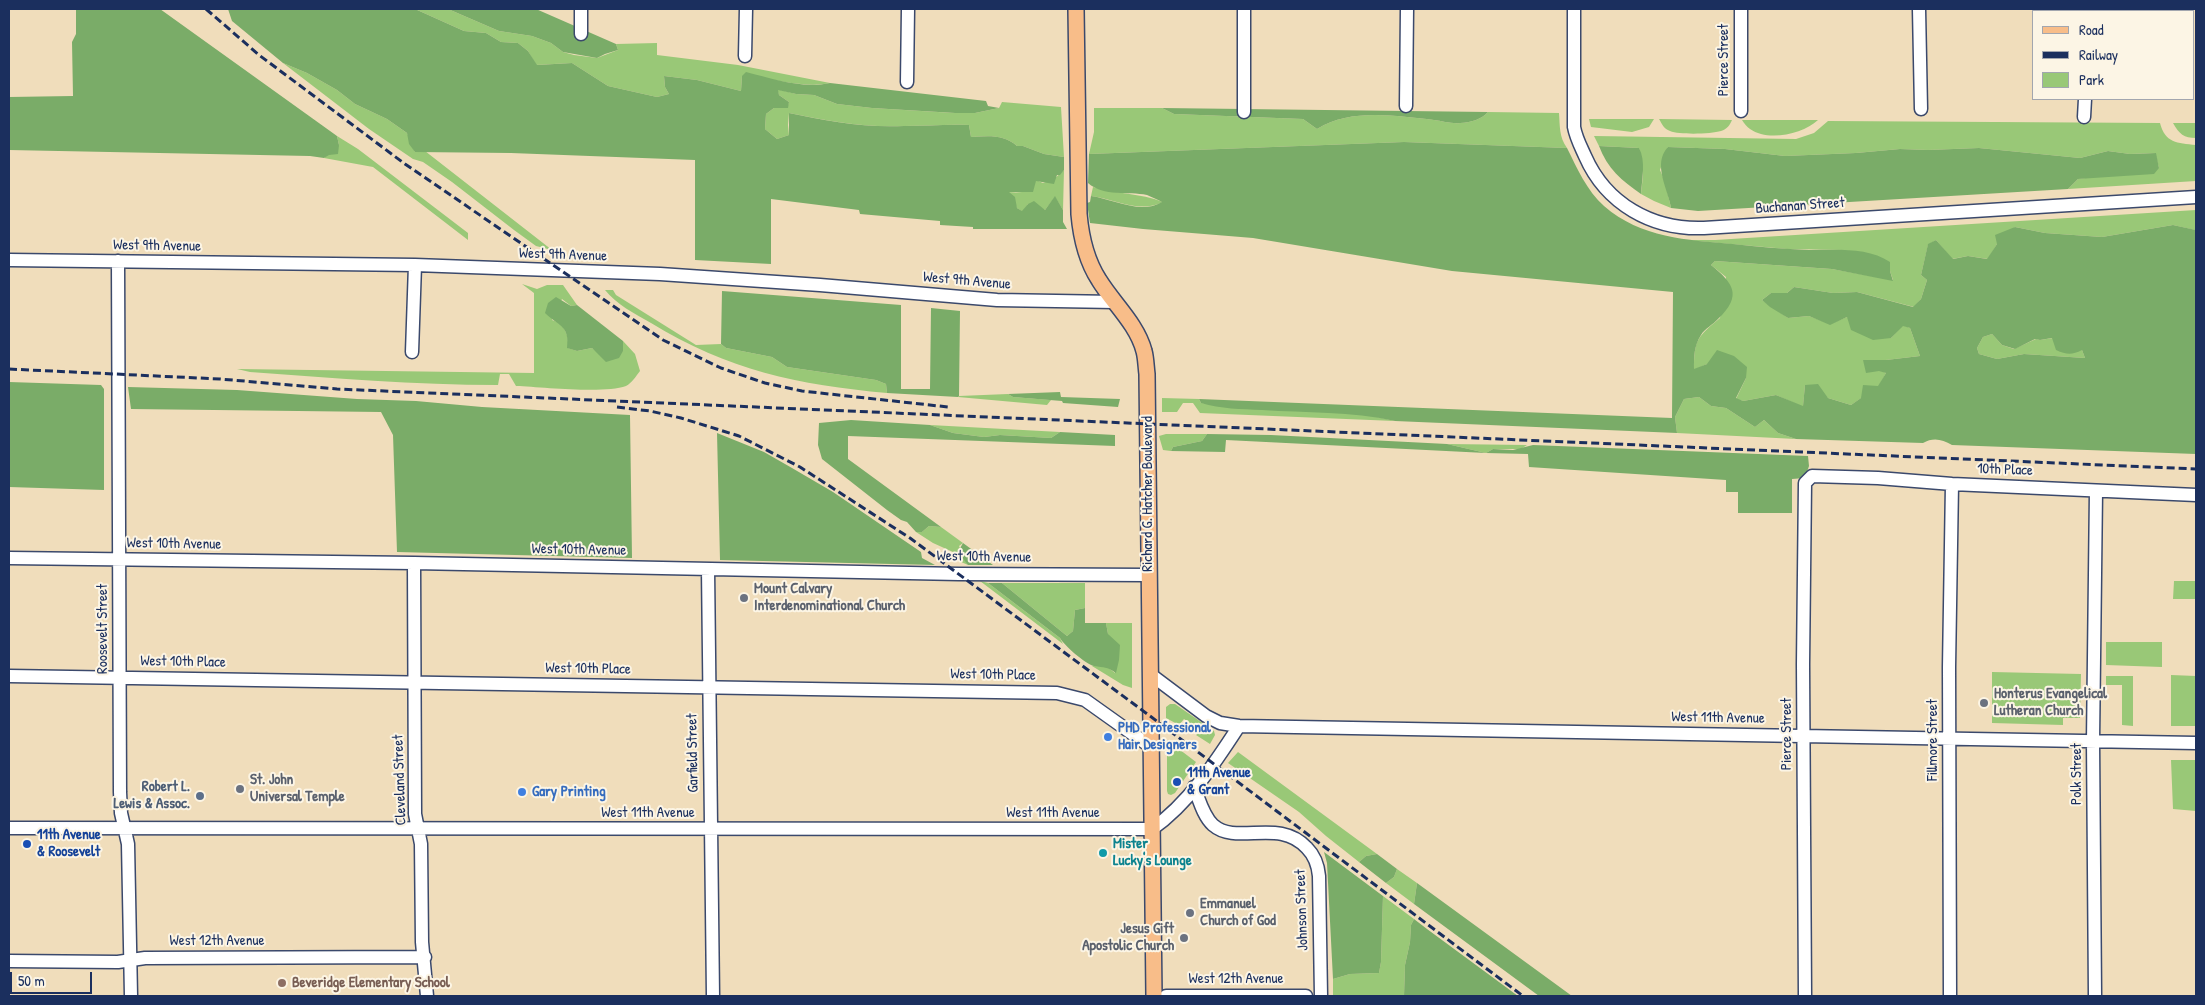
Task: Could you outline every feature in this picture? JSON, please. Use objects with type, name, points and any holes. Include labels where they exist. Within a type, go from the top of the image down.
[{"type":"main road","name":"Richard G. Hatcher Boulevard","points":[[1076,9],[1080,224],[1090,264],[1136,333],[1144,352],[1148,422],[1148,575],[1154,996]]},
{"type":"street","points":[[581,9],[581,34]]},
{"type":"street","points":[[746,9],[746,56]]},
{"type":"street","points":[[907,82],[908,9]]},
{"type":"street","points":[[1244,9],[1244,112]]},
{"type":"street","points":[[1406,106],[1407,9]]},
{"type":"street","name":"Buchanan Street","points":[[1574,9],[1574,127],[1577,139],[1595,176],[1611,196],[1632,211],[1663,224],[1704,228],[2196,197]]},
{"type":"street","name":"Pierce Street","points":[[1741,9],[1741,111]]},
{"type":"street","points":[[1919,9],[1921,109]]},
{"type":"street","points":[[2084,100],[2084,117]]},
{"type":"street","name":"West 9th Avenue","points":[[9,260],[415,265],[700,276],[997,300],[1114,302]]},
{"type":"street","name":"Roosevelt Street","points":[[118,262],[120,813],[128,844],[131,996]]},
{"type":"street","points":[[412,352],[415,265]]},
{"type":"street","name":"Pierce Street","points":[[1805,996],[1803,736],[1805,483],[1812,476]]},
{"type":"street","name":"10th Place","points":[[1812,476],[2196,495]]},
{"type":"street","name":"Fillmore Street","points":[[1950,996],[1949,739],[1952,484]]},
{"type":"street","name":"Polk Street","points":[[2095,996],[2093,741],[2096,491]]},
{"type":"street","name":"West 10th Avenue","points":[[9,558],[414,563],[960,574],[1148,575]]},
{"type":"street","name":"Cleveland Street","points":[[414,563],[415,814],[421,844],[422,942],[425,957],[427,996]]},
{"type":"street","name":"Garfield Street","points":[[708,569],[712,996]]},
{"type":"street","name":"West 11th Avenue","points":[[1150,674],[1206,716],[1220,723],[1239,726],[2196,743]]},
{"type":"street","name":"West 10th Place","points":[[9,676],[1057,693],[1085,700],[1151,747]]},
{"type":"street","points":[[1152,830],[1171,814],[1194,787],[1239,726]]},
{"type":"street","name":"Johnson Street","points":[[1194,787],[1209,821],[1219,829],[1235,832],[1288,835],[1303,844],[1315,859],[1319,876],[1321,996]]},
{"type":"street","name":"West 11th Avenue","points":[[9,828],[1152,830]]},
{"type":"street","name":"West 12th Avenue","points":[[9,961],[118,962],[146,958],[425,957]]},
{"type":"street","name":"West 12th Avenue","points":[[1166,996],[1306,996]]},
{"type":"green space","points":[[76,9],[160,9],[337,136],[338,154],[329,155],[324,158],[310,156],[9,150],[9,97],[73,96],[72,42],[76,34]]},
{"type":"green space","points":[[228,9],[415,9],[464,31],[486,33],[501,42],[518,43],[528,51],[537,65],[572,63],[608,86],[657,97],[669,94],[665,87],[664,76],[697,80],[741,91],[742,76],[746,72],[798,84],[820,85],[830,83],[986,101],[988,106],[999,108],[975,113],[955,113],[872,108],[837,104],[814,95],[778,90],[779,95],[789,102],[788,108],[774,108],[766,114],[765,129],[777,139],[789,135],[789,113],[831,121],[875,126],[969,125],[971,137],[990,136],[1007,139],[1017,146],[1023,146],[1044,154],[1064,157],[1064,170],[1060,175],[1057,175],[1054,184],[1036,181],[1033,192],[1009,192],[1015,197],[1017,208],[1022,211],[1028,204],[1034,201],[1045,210],[1055,196],[1063,210],[1063,222],[1067,229],[973,229],[973,227],[940,225],[940,221],[860,214],[859,210],[771,199],[771,264],[695,260],[695,160],[511,153],[415,152],[409,144],[407,133],[387,119],[355,104],[337,90],[307,73],[283,63],[232,21]]},
{"type":"green space","points":[[415,9],[448,9],[499,31],[532,36],[551,43],[563,52],[574,55],[597,58],[618,50],[616,44],[657,43],[657,55],[738,65],[830,83],[808,85],[742,76],[741,91],[697,80],[664,76],[665,87],[669,94],[657,97],[608,86],[572,63],[536,65],[528,51],[518,43],[501,42],[486,33],[464,31]]},
{"type":"green space","points":[[448,9],[536,9],[616,44],[618,50],[597,58],[563,52],[551,43],[532,36],[499,31]]},
{"type":"green space","points":[[283,63],[307,73],[337,90],[355,104],[387,119],[407,133],[415,152],[425,151],[552,250],[536,246],[452,182],[423,162],[413,159],[369,129]]},
{"type":"green space","points":[[777,89],[796,94],[814,95],[837,104],[872,108],[975,113],[999,108],[1002,102],[1061,107],[1064,157],[1044,154],[1023,146],[1017,146],[1007,139],[990,136],[971,137],[969,125],[875,126],[789,113],[789,135],[777,139],[765,129],[766,114],[774,108],[787,108],[789,102],[779,95]]},
{"type":"green space","points":[[1094,108],[1162,108],[1174,114],[1303,119],[1317,129],[1330,122],[1344,118],[1374,115],[1457,123],[1475,120],[1488,112],[1559,113],[1561,136],[1567,148],[1404,142],[1089,154],[1094,132]]},
{"type":"green space","points":[[1162,108],[1488,112],[1476,120],[1457,123],[1389,116],[1359,116],[1330,122],[1317,129],[1303,119],[1174,114]]},
{"type":"green space","points":[[1589,119],[1654,119],[1649,127],[1632,132],[1591,127]]},
{"type":"green space","points":[[1659,119],[1732,120],[1728,127],[1721,131],[1688,134],[1668,130]]},
{"type":"green space","points":[[1742,120],[1818,120],[1804,129],[1775,136],[1757,133]]},
{"type":"green space","points":[[1828,121],[2160,123],[2165,135],[2173,141],[2196,145],[2196,181],[2068,189],[2078,179],[2159,168],[2155,153],[2130,154],[2108,151],[2080,158],[1979,148],[1900,149],[1785,156],[1725,149],[1668,147],[1660,170],[1671,208],[1641,194],[1643,175],[1639,148],[1599,146],[1594,136],[1796,139],[1814,133]]},
{"type":"green space","points":[[2173,123],[2196,123],[2196,138],[2182,135]]},
{"type":"green space","points":[[337,136],[358,149],[468,233],[468,240],[373,167],[324,158],[339,145]]},
{"type":"green space","points":[[1404,142],[1567,148],[1583,179],[1598,200],[1618,217],[1649,231],[1665,236],[1699,241],[1800,250],[1862,252],[1881,257],[1890,262],[1893,281],[1832,269],[1715,261],[1711,265],[1725,278],[1732,290],[1733,296],[1726,311],[1705,330],[1699,339],[1695,351],[1694,369],[1707,364],[1717,350],[1734,356],[1747,367],[1746,378],[1736,398],[1743,401],[1776,395],[1803,406],[1805,385],[1818,384],[1828,398],[1851,405],[1861,398],[1863,385],[1878,386],[1886,373],[1879,371],[1866,373],[1863,360],[1886,360],[1920,356],[1910,328],[1903,326],[1891,338],[1873,340],[1851,330],[1847,317],[1830,325],[1809,316],[1788,318],[1762,300],[1771,293],[1787,293],[1794,287],[1833,293],[1857,292],[1913,307],[1921,299],[1927,280],[1921,275],[1928,244],[1936,240],[1953,259],[1968,256],[1987,259],[1997,244],[1995,235],[2015,227],[2045,233],[2102,237],[2173,225],[2196,230],[2196,454],[1952,445],[1938,440],[1930,440],[1923,443],[1796,439],[1778,433],[1764,420],[1755,427],[1726,408],[1711,406],[1699,397],[1684,399],[1675,417],[1677,433],[1395,421],[1345,414],[1231,408],[1201,403],[1199,399],[1672,418],[1673,292],[1452,271],[1253,238],[1090,223],[1087,203],[1090,202],[1091,196],[1136,207],[1154,206],[1162,202],[1147,195],[1109,192],[1094,187],[1088,183],[1089,154]],"holes":[[[1992,334],[2002,345],[2015,349],[2035,339],[2052,338],[2056,350],[2069,354],[2082,350],[2085,358],[2024,354],[1997,359],[1979,354],[1977,348],[1983,337]]]},
{"type":"green space","points":[[1599,146],[1639,148],[1643,164],[1641,194],[1616,173],[1606,161]]},
{"type":"green space","points":[[1668,147],[1725,149],[1785,156],[1900,149],[1979,148],[2080,158],[2108,151],[2130,154],[2156,153],[2159,168],[2154,174],[2078,179],[2068,189],[1698,211],[1671,208],[1661,169],[1663,154]]},
{"type":"green space","points":[[1064,170],[1063,210],[1055,197],[1045,210],[1028,204],[1023,212],[1017,208],[1008,192],[1028,190],[1036,180],[1043,183],[1054,179]]},
{"type":"green space","points":[[1093,187],[1163,202],[1145,207],[1127,205],[1091,196]]},
{"type":"green space","points":[[2196,210],[2195,230],[2173,225],[2102,237],[2045,233],[2015,227],[1997,244],[1988,259],[1968,256],[1952,259],[1936,240],[1928,245],[1921,275],[1927,280],[1921,299],[1914,307],[1857,292],[1833,293],[1794,287],[1787,293],[1771,293],[1762,300],[1788,318],[1809,316],[1830,324],[1847,317],[1891,338],[1903,325],[1910,328],[1920,356],[1886,360],[1863,360],[1886,373],[1879,386],[1851,405],[1828,398],[1805,385],[1803,407],[1776,395],[1743,401],[1736,399],[1746,378],[1707,364],[1694,370],[1698,340],[1720,318],[1726,277],[1711,265],[1715,261],[1832,269],[1893,280],[1890,271],[1843,250],[1787,249],[1685,240],[1715,240]]},
{"type":"green space","points":[[522,284],[537,289],[547,285],[563,285],[577,305],[571,306],[562,299],[552,320],[563,327],[568,339],[568,348],[577,351],[592,348],[602,356],[623,351],[623,341],[635,354],[640,371],[632,381],[626,386],[603,390],[516,386],[509,374],[500,374],[498,385],[467,385],[343,379],[250,372],[237,369],[534,373],[534,293]]},
{"type":"green space","points":[[605,290],[613,290],[616,295],[696,345],[721,344],[726,348],[772,357],[787,367],[876,380],[886,384],[887,393],[854,390],[794,380],[736,364],[708,353],[639,316],[615,300]]},
{"type":"green space","points":[[722,291],[901,305],[901,389],[930,389],[931,308],[960,311],[959,396],[887,393],[886,384],[876,380],[787,367],[772,357],[726,348],[721,344]]},
{"type":"green space","points":[[556,297],[571,306],[577,305],[623,341],[623,351],[619,358],[606,362],[592,348],[577,351],[567,348],[565,330],[545,313],[548,303]]},
{"type":"green space","points":[[1992,334],[2002,345],[2014,349],[2036,339],[2053,338],[2082,350],[2085,358],[2024,354],[1997,359],[1979,354],[1977,348],[1983,337]]},
{"type":"green space","points":[[9,382],[101,385],[104,389],[104,490],[9,487]]},
{"type":"green space","points":[[128,387],[237,390],[630,415],[632,558],[397,552],[393,435],[381,412],[131,409]]},
{"type":"green space","points":[[1060,392],[1061,397],[1120,399],[1118,407],[1063,403],[1062,401],[1013,397],[1008,394]]},
{"type":"green space","points":[[1008,394],[1013,397],[1051,400],[1047,405],[958,397],[959,396]]},
{"type":"green space","points":[[1699,397],[1711,406],[1726,408],[1755,427],[1764,420],[1778,433],[1796,439],[1677,433],[1675,417],[1684,399]]},
{"type":"green space","points":[[1162,398],[1199,399],[1201,403],[1369,415],[1395,421],[1200,413],[1193,403],[1183,403],[1177,412],[1162,412]]},
{"type":"green space","points":[[851,420],[930,425],[953,433],[984,437],[1000,435],[1051,438],[1060,432],[1115,435],[1115,446],[848,436],[848,459],[941,527],[929,526],[922,532],[916,532],[907,522],[887,510],[822,459],[818,445],[819,423]]},
{"type":"green space","points":[[930,425],[1060,432],[1051,438],[1000,435],[984,437],[953,433]]},
{"type":"green space","points":[[717,433],[764,452],[833,492],[921,552],[922,558],[935,565],[720,560]]},
{"type":"green space","points":[[1166,434],[1207,434],[1202,441],[1173,447],[1171,451],[1163,450],[1159,436]]},
{"type":"green space","points":[[1207,434],[1271,435],[1447,444],[1486,453],[1226,440],[1225,452],[1171,451],[1173,447],[1202,441]]},
{"type":"green space","points":[[1447,444],[1527,445],[1521,449],[1493,449],[1486,453]]},
{"type":"green space","points":[[1533,445],[1808,456],[1809,466],[1805,478],[1792,479],[1792,513],[1738,513],[1738,492],[1726,492],[1726,480],[1529,467],[1528,454],[1486,453],[1493,449],[1513,450]]},
{"type":"green space","points":[[929,526],[941,527],[963,543],[959,546],[968,565],[959,561],[953,552],[933,543],[916,532],[922,532]]},
{"type":"green space","points":[[963,543],[993,565],[968,565],[958,552]]},
{"type":"green space","points":[[980,581],[988,583],[1060,638],[1063,644]]},
{"type":"green space","points":[[2174,581],[2196,581],[2196,599],[2173,599]]},
{"type":"green space","points":[[988,583],[1002,583],[1067,636],[1073,631],[1075,610],[1085,608],[1085,623],[1106,623],[1108,634],[1120,645],[1116,673],[1108,668],[1090,665],[1085,662],[1060,638]]},
{"type":"green space","points":[[1002,583],[1085,583],[1085,608],[1075,610],[1073,631],[1067,636]]},
{"type":"green space","points":[[1106,623],[1132,623],[1132,688],[1123,685],[1092,666],[1105,665],[1115,673]]},
{"type":"green space","points":[[2106,642],[2162,642],[2162,667],[2106,665]]},
{"type":"green space","points":[[1992,672],[2081,674],[2080,718],[2063,718],[2063,725],[1992,723]]},
{"type":"green space","points":[[2171,675],[2196,676],[2196,726],[2171,726]]},
{"type":"green space","points":[[2106,676],[2133,676],[2133,726],[2122,725],[2122,685],[2106,685]]},
{"type":"green space","points":[[1170,704],[1175,704],[1214,731],[1215,735],[1210,744],[1196,735],[1200,730],[1184,719],[1179,725],[1166,718],[1166,707]]},
{"type":"green space","points":[[1167,740],[1196,762],[1175,793],[1171,795],[1167,791]]},
{"type":"green space","points":[[1238,752],[1377,854],[1366,856],[1359,862],[1299,812],[1228,763]]},
{"type":"green space","points":[[2171,760],[2196,760],[2196,811],[2173,809]]},
{"type":"green space","points":[[1324,852],[1383,896],[1379,973],[1350,974],[1333,979],[1327,863]]},
{"type":"green space","points":[[1377,854],[1397,869],[1394,877],[1386,883],[1359,862],[1366,856]]},
{"type":"green space","points":[[1397,869],[1417,883],[1414,904],[1386,883],[1394,877]]},
{"type":"green space","points":[[1417,883],[1572,996],[1539,996],[1414,904]]},
{"type":"green space","points":[[1383,896],[1414,919],[1411,925],[1410,942],[1405,965],[1404,996],[1333,996],[1333,979],[1350,974],[1379,973]]},
{"type":"green space","points":[[1414,919],[1518,996],[1404,996],[1405,965],[1410,942],[1411,925]]},
{"type":"railway","points":[[206,9],[259,55],[405,164],[663,340],[721,368],[765,383],[802,391],[948,407]]},
{"type":"railway","points":[[9,369],[220,379],[337,389],[2196,469]]},
{"type":"railway","points":[[617,407],[650,411],[681,418],[739,436],[800,467],[910,538],[1523,996]]},
{"type":"place","name":"Mount Calvary Interdenominational Church","points":[[744,598]]},
{"type":"place","name":"Honterus Evangelical Lutheran Church","points":[[1984,703]]},
{"type":"place","name":"PHD Professional Hair Designers","points":[[1108,737]]},
{"type":"place","name":"11th Avenue & Grant","points":[[1177,782]]},
{"type":"place","name":"St. John Universal Temple","points":[[240,789]]},
{"type":"place","name":"Gary Printing","points":[[522,792]]},
{"type":"place","name":"Robert L. Lewis & Assoc.","points":[[200,796]]},
{"type":"place","name":"11th Avenue & Roosevelt","points":[[27,844]]},
{"type":"place","name":"Mister Lucky's Lounge","points":[[1103,853]]},
{"type":"place","name":"Emmanuel Church of God","points":[[1190,913]]},
{"type":"place","name":"Jesus Gift Apostolic Church","points":[[1184,938]]},
{"type":"place","name":"Beveridge Elementary School","points":[[282,983]]}]
